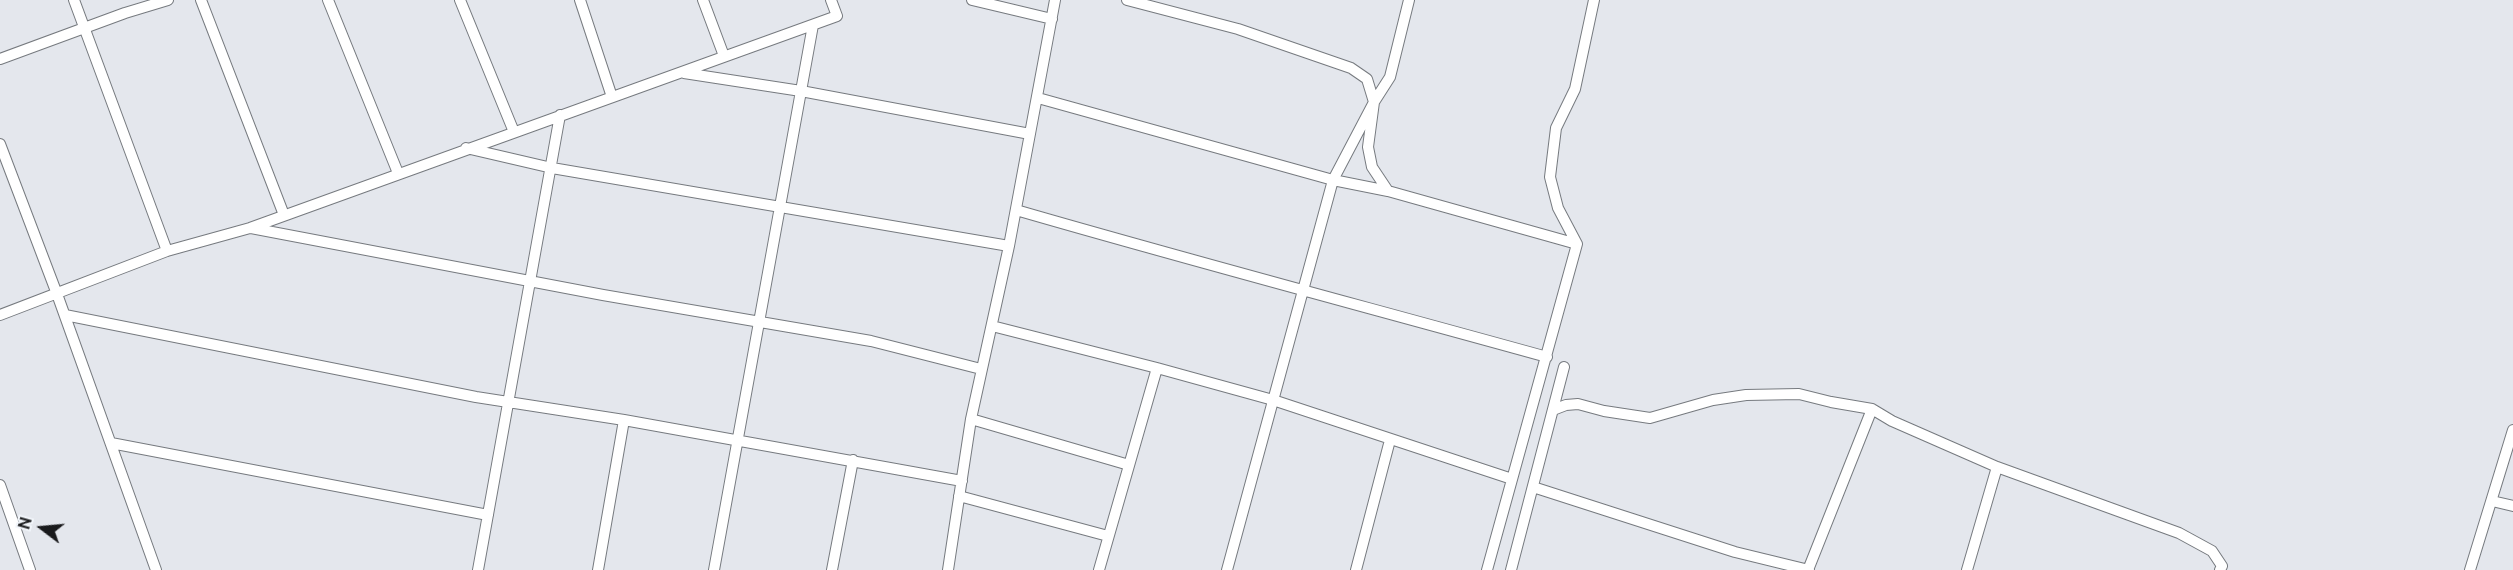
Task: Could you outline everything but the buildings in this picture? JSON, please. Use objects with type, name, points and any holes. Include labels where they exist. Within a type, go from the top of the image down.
[{"type":"street","points":[[74,0],[167,251]]},
{"type":"street","points":[[0,59],[168,0]]},
{"type":"street","points":[[201,0],[284,215]]},
{"type":"street","points":[[328,0],[398,173]]},
{"type":"street","points":[[460,0],[514,132]]},
{"type":"street","points":[[580,0],[612,97]]},
{"type":"street","points":[[703,0],[724,56]]},
{"type":"street","points":[[0,315],[167,251],[250,228],[466,148],[837,16],[831,0]]},
{"type":"street","points":[[972,0],[1052,19]]},
{"type":"street","points":[[948,570],[971,419],[1009,246],[1055,0]]},
{"type":"street","points":[[1127,0],[1238,29],[1351,68],[1367,79],[1374,102],[1368,147],[1372,167],[1388,191]]},
{"type":"street","points":[[1227,570],[1302,289],[1334,180],[1374,102],[1390,77],[1409,0]]},
{"type":"street","points":[[1487,570],[1577,244],[1558,208],[1550,177],[1556,128],[1575,89],[1594,0]]},
{"type":"street","points":[[714,570],[813,25]]},
{"type":"street","points":[[680,72],[801,90],[1030,134]]},
{"type":"street","points":[[1038,98],[1577,244]]},
{"type":"street","points":[[478,570],[560,115]]},
{"type":"street","points":[[0,144],[57,294],[156,570]]},
{"type":"street","points":[[466,148],[552,168],[1009,246]]},
{"type":"street","points":[[1016,210],[1156,251],[1547,357]]},
{"type":"street","points":[[250,228],[872,341],[981,369]]},
{"type":"street","points":[[64,315],[509,403],[624,420],[962,481]]},
{"type":"street","points":[[992,326],[1273,400],[1512,479]]},
{"type":"street","points":[[1511,570],[1564,367]]},
{"type":"street","points":[[1099,570],[1157,368]]},
{"type":"street","points":[[1553,410],[1566,405],[1578,404],[1604,411],[1650,418],[1713,400],[1746,395],[1799,394],[1872,409],[1892,421],[1997,467],[2179,533],[2212,551],[2222,566],[2220,570]]},
{"type":"street","points":[[1533,487],[1735,552],[1809,570],[1872,409]]},
{"type":"street","points":[[971,419],[1129,465]]},
{"type":"street","points":[[598,570],[624,420]]},
{"type":"street","points":[[2470,570],[2513,430]]},
{"type":"street","points":[[1356,570],[1390,440]]},
{"type":"street","points":[[111,443],[488,515]]},
{"type":"street","points":[[832,570],[853,460]]},
{"type":"street","points":[[1967,570],[1997,467]]},
{"type":"street","points":[[0,485],[30,570]]},
{"type":"street","points":[[959,496],[1108,536]]},
{"type":"street","points":[[2492,501],[2513,506]]}]
